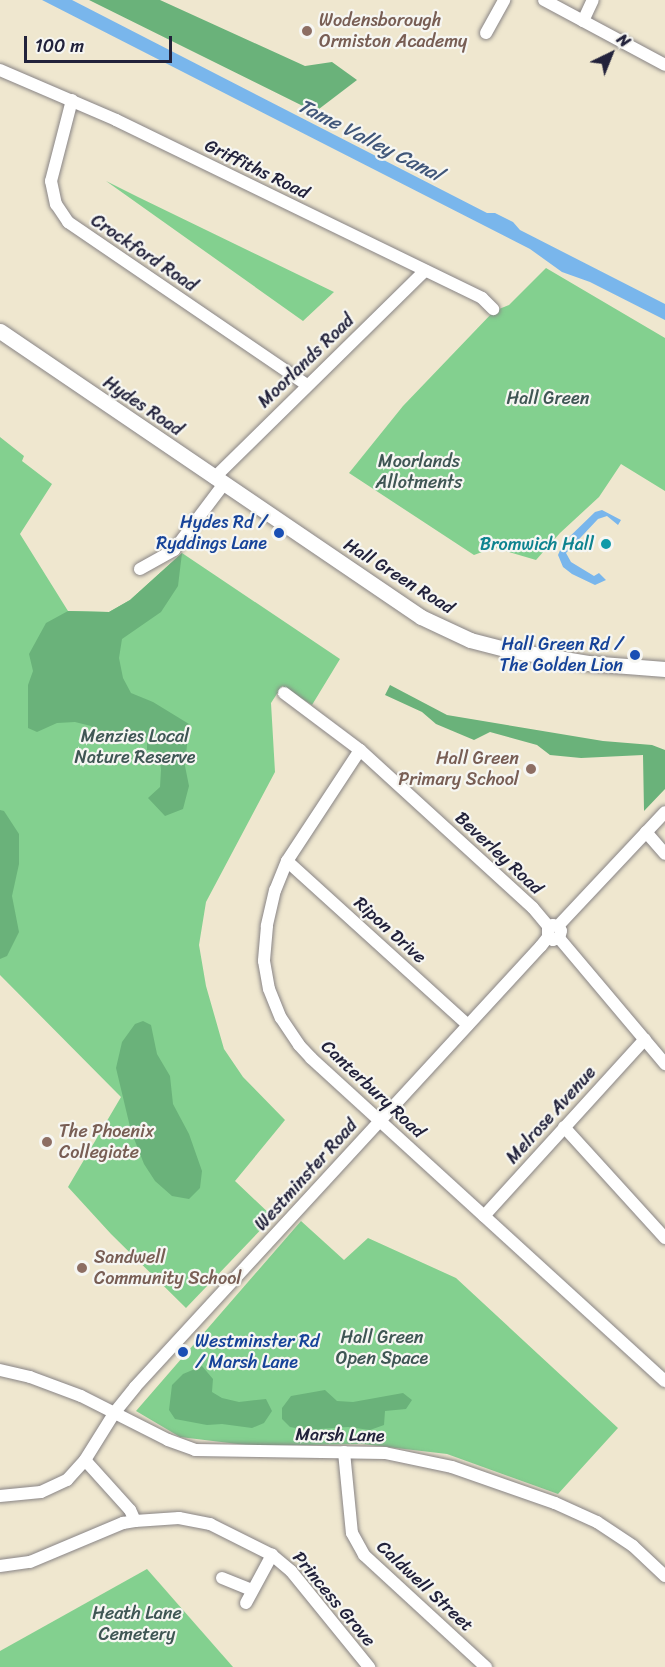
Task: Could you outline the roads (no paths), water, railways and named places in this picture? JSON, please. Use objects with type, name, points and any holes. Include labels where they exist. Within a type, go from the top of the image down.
[{"type":"street","points":[[486,33],[504,0]]},
{"type":"street","points":[[544,0],[665,65]]},
{"type":"street","points":[[582,21],[592,0]]},
{"type":"street","name":"Griffiths Road","points":[[0,70],[72,100],[482,298],[493,309]]},
{"type":"street","name":"Crockford Road","points":[[72,100],[51,182],[56,204],[68,222],[307,385]]},
{"type":"street","name":"Moorlands Road","points":[[140,569],[174,550],[219,481],[307,385],[425,271]]},
{"type":"street","name":"Hydes Road","points":[[0,331],[266,512]]},
{"type":"street","name":"Hall Green Road","points":[[266,512],[421,617],[470,640],[509,650],[588,663],[665,669]]},
{"type":"street","name":"Beverley Road","points":[[284,693],[360,750],[533,908],[665,1064]]},
{"type":"street","name":"Canterbury Road","points":[[360,750],[287,861],[275,890],[264,944],[264,961],[274,1004],[298,1045],[665,1381]]},
{"type":"street","name":"Westminster Road","points":[[0,1496],[23,1496],[55,1487],[67,1480],[85,1461],[115,1412],[380,1120],[665,812]]},
{"type":"street","points":[[646,832],[665,854]]},
{"type":"street","name":"Ripon Drive","points":[[287,861],[468,1025]]},
{"type":"street","name":"Melrose Avenue","points":[[484,1216],[645,1039]]},
{"type":"street","points":[[564,1127],[665,1238]]},
{"type":"street","name":"Marsh Lane","points":[[0,1370],[30,1377],[115,1412],[168,1440],[195,1450],[385,1453],[429,1461],[555,1503],[614,1532],[665,1576]]},
{"type":"street","name":"Caldwell Street","points":[[344,1452],[352,1533],[364,1555],[486,1667]]},
{"type":"street","points":[[85,1461],[130,1510],[135,1521]]},
{"type":"street","name":"Princess Grove","points":[[0,1566],[30,1562],[123,1523],[179,1518],[210,1524],[272,1555],[291,1571],[369,1667]]},
{"type":"street","name":"Princess Grove","points":[[246,1603],[272,1555]]},
{"type":"street","points":[[222,1578],[251,1590]]},
{"type":"water","points":[[42,0],[72,0],[487,213],[495,213],[513,222],[520,230],[665,304],[665,320],[590,282],[562,272],[530,249]]},
{"type":"water","points":[[602,510],[621,520],[618,525],[607,516],[598,519],[566,553],[571,562],[594,576],[599,573],[606,580],[595,585],[563,567],[558,555],[563,543],[595,512]]},
{"type":"place","name":"Wodensborough Ormiston Academy","points":[[307,31]]},
{"type":"place","name":"Hydes Rd / Ryddings Lane","points":[[279,533]]},
{"type":"place","name":"Bromwich Hall","points":[[606,544]]},
{"type":"place","name":"Hall Green Rd / The Golden Lion","points":[[635,655]]},
{"type":"place","name":"Hall Green Primary School","points":[[531,769]]},
{"type":"place","name":"The Phoenix Collegiate","points":[[47,1142]]},
{"type":"place","name":"Sandwell Community School","points":[[82,1268]]},
{"type":"place","name":"Westminster Rd / Marsh Lane","points":[[183,1352]]},
{"type":"water label","name":"Tame Valley Canal","points":[[370,140]]},
{"type":"park label","name":"Hall Green","points":[[548,398]]},
{"type":"park label","name":"Moorlands Allotments","points":[[419,472]]},
{"type":"park label","name":"Menzies Local Nature Reserve","points":[[135,747]]},
{"type":"park label","name":"Hall Green Open Space","points":[[382,1348]]},
{"type":"park label","name":"Heath Lane Cemetery","points":[[137,1624]]}]
